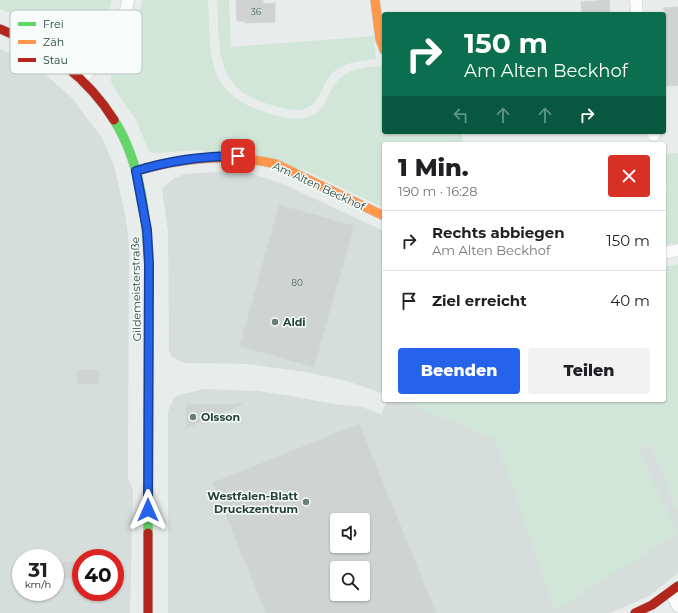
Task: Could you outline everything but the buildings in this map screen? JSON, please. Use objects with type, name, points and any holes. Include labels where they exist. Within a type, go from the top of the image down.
[{"type":"street","points":[[126,10],[128,0]]},
{"type":"street","points":[[375,0],[382,44]]},
{"type":"street","points":[[636,0],[638,12]]},
{"type":"street","name":"Gildemeisterstraße","points":[[0,29],[10,33]]},
{"type":"street","name":"Gildemeisterstraße","points":[[76,74],[103,104],[116,124],[128,148],[136,171],[147,230],[149,264],[148,613]]},
{"type":"street","points":[[81,78],[86,74]]},
{"type":"street","name":"Am Alten Beckhof","points":[[136,171],[176,160],[202,156],[238,156],[257,159],[276,164],[382,215]]},
{"type":"street","points":[[666,253],[678,250]]},
{"type":"street","points":[[635,613],[652,605],[675,589],[678,606]]},
{"type":"shaded area","points":[[0,49],[10,53],[10,74],[45,74],[72,98],[102,138],[114,165],[125,214],[129,244],[128,478],[133,490],[130,613],[0,613]]},
{"type":"shaded area","points":[[230,171],[250,173],[283,184],[382,230],[382,393],[347,381],[305,372],[246,364],[185,363],[172,357],[169,352],[168,231],[162,189],[173,179],[185,174]]},
{"type":"shaded area","points":[[204,389],[258,391],[334,404],[362,407],[381,414],[387,402],[403,402],[495,438],[524,510],[650,443],[678,509],[678,573],[649,596],[610,613],[168,613],[168,411],[174,398],[179,395]]},
{"type":"green space","points":[[0,0],[112,0],[108,10],[10,10],[10,13],[0,9]]},
{"type":"green space","points":[[142,0],[208,0],[210,40],[216,72],[223,85],[234,96],[249,106],[287,118],[297,119],[308,117],[321,109],[334,86],[345,74],[366,67],[382,66],[382,134],[462,134],[462,142],[382,142],[382,207],[304,170],[197,150],[159,153],[149,152],[136,120],[112,85],[111,78],[112,74],[142,74],[142,10],[140,10]]},
{"type":"green space","points":[[217,0],[229,0],[231,47],[374,36],[376,59],[354,62],[335,71],[326,82],[317,100],[307,108],[298,110],[284,109],[252,98],[239,88],[229,77],[223,65],[220,51]]},
{"type":"green space","points":[[678,153],[678,243],[666,245],[666,189],[668,188],[666,185],[666,154]]},
{"type":"green space","points":[[678,264],[678,509],[650,443],[638,449],[678,533],[555,610],[495,438],[403,402],[666,402],[666,267]]},
{"type":"traffic: fast","points":[[114,120],[123,137],[136,172],[144,208],[148,246],[148,533]]},
{"type":"traffic: slow","points":[[375,0],[382,44]]},
{"type":"traffic: slow","points":[[136,171],[171,163],[206,158],[240,159],[276,164],[382,215]]},
{"type":"traffic: jam","points":[[0,29],[10,33]]},
{"type":"traffic: jam","points":[[75,74],[92,90],[114,120]]},
{"type":"traffic: jam","points":[[148,533],[148,613]]},
{"type":"traffic: jam","points":[[635,613],[652,605],[678,586]]},
{"type":"place","name":"Aldi","points":[[275,322]]},
{"type":"place","name":"Olsson","points":[[193,417]]},
{"type":"place","name":"Westfalen-Blatt Druckzentrum","points":[[306,502]]},
{"type":"route","points":[[148,510],[149,264],[144,207],[136,171],[176,160],[202,156],[238,156]]}]
